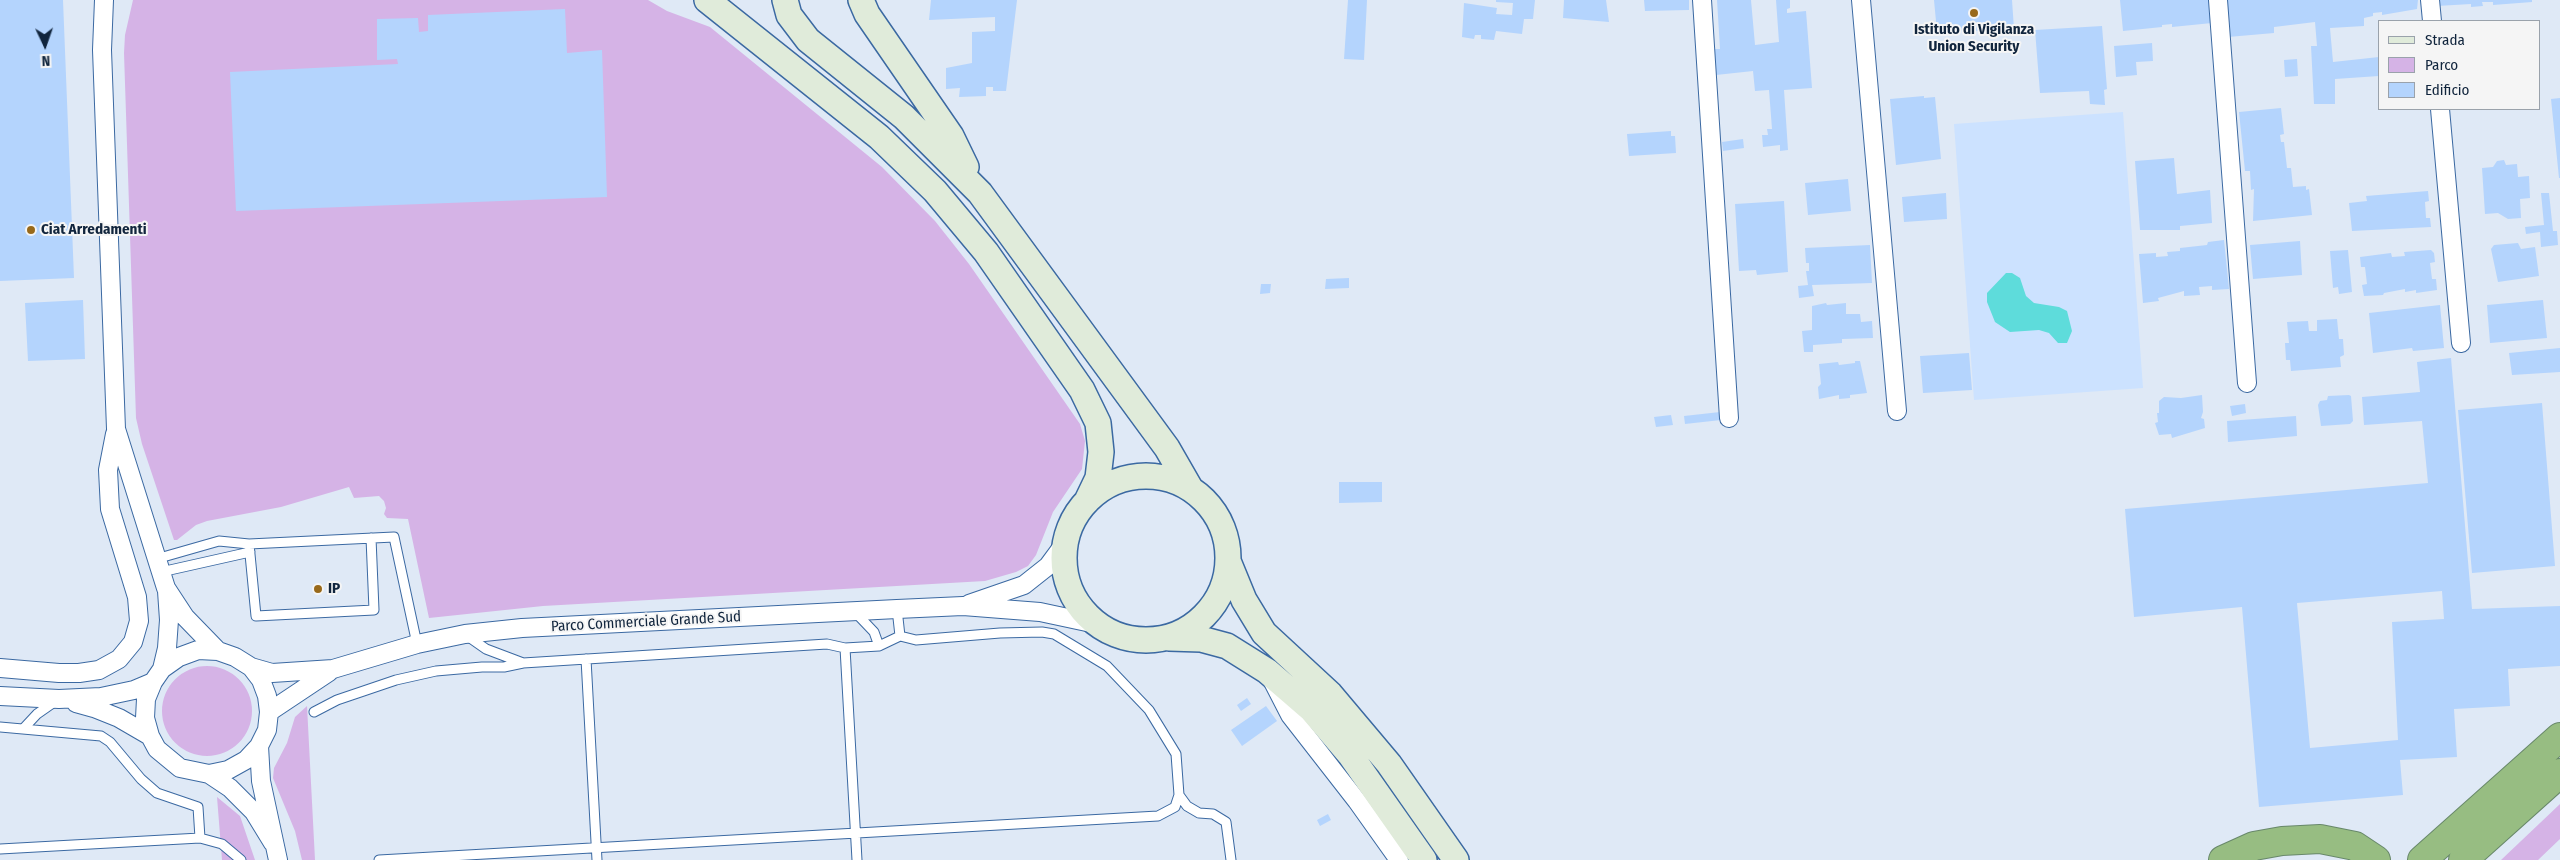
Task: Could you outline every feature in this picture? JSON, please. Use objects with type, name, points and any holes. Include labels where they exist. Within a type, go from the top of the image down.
[{"type":"highway","points":[[2426,857],[2560,737]]},
{"type":"highway","points":[[2463,860],[2560,773]]},
{"type":"highway","points":[[2223,860],[2254,846],[2282,841],[2320,839],[2355,846],[2376,860]]},
{"type":"main road","points":[[707,0],[879,137],[935,191],[986,252],[1082,390],[1098,423],[1101,452],[1098,478],[1087,501],[1073,520],[1065,543],[1064,566],[1069,588],[1080,608],[1096,624],[1117,635],[1140,640],[1164,638],[1201,639],[1227,646],[1267,671],[1312,709],[1351,756],[1424,860]]},
{"type":"main road","points":[[784,0],[789,16],[808,40],[904,117],[980,193]]},
{"type":"main road","points":[[862,0],[866,14],[950,136],[980,193],[1167,448],[1190,488],[1206,502],[1219,520],[1226,540],[1228,561],[1223,587],[1210,611],[1189,628],[1164,638]]},
{"type":"main road","points":[[1087,501],[1110,484],[1136,476],[1164,478],[1190,488]]},
{"type":"main road","points":[[1228,561],[1244,600],[1264,633],[1330,694],[1389,764],[1456,860]]},
{"type":"street","points":[[0,668],[59,673],[99,670],[119,660],[133,642],[139,621],[137,597],[110,509],[108,470],[116,428],[102,50],[104,0]]},
{"type":"street","points":[[102,50],[114,0]]},
{"type":"street","points":[[1702,0],[1729,418]]},
{"type":"street","points":[[1861,0],[1897,411]]},
{"type":"street","points":[[2218,0],[2247,383]]},
{"type":"street","points":[[2430,0],[2432,20]]},
{"type":"street","points":[[2440,110],[2461,344]]},
{"type":"street","points":[[116,428],[161,573],[169,620],[157,675],[146,699],[150,736],[157,749],[180,768],[209,774],[230,788],[254,812],[273,843]]},
{"type":"street","name":"Parco Commerciale Grande Sud","points":[[964,606],[1024,585],[1048,566],[1065,543]]},
{"type":"street","points":[[161,573],[185,617],[218,651]]},
{"type":"street","name":"Parco Commerciale Grande Sud","points":[[251,667],[272,673],[334,670],[417,644],[465,634],[522,628],[854,611],[964,606],[1040,612],[1096,624]]},
{"type":"street","points":[[0,696],[59,699],[101,697],[134,690],[157,675],[179,657],[198,650],[218,651],[235,657],[251,667],[261,680],[267,696],[269,712],[266,730],[259,746],[246,760],[228,770],[209,774]]},
{"type":"street","name":"Parco Commerciale Grande Sud","points":[[269,712],[334,670]]},
{"type":"street","points":[[1267,671],[1290,715],[1357,801],[1399,860]]},
{"type":"street","points":[[59,699],[94,708],[150,736]]},
{"type":"street","points":[[259,746],[261,780],[278,860]]},
{"type":"lane","points":[[161,573],[249,548],[394,537],[417,644]]},
{"type":"lane","points":[[249,548],[256,616],[374,610],[370,538]]},
{"type":"lane","points":[[161,573],[218,541],[249,548]]},
{"type":"lane","points":[[897,609],[900,636]]},
{"type":"lane","points":[[854,611],[874,632],[879,646]]},
{"type":"lane","points":[[314,712],[337,700],[396,680],[436,671],[504,667],[523,663],[827,644],[845,648],[879,646],[900,636],[916,640],[1042,632],[1060,637],[1107,666],[1149,710],[1176,754],[1179,795],[1175,807],[1158,816],[379,860]]},
{"type":"lane","points":[[465,634],[486,650],[523,663]]},
{"type":"lane","points":[[845,648],[857,860]]},
{"type":"lane","points":[[586,659],[597,860]]},
{"type":"lane","points":[[23,729],[37,714],[59,699]]},
{"type":"lane","points":[[0,727],[101,736],[110,742],[141,779],[157,793],[198,807],[200,838]]},
{"type":"lane","points":[[1179,795],[1187,806],[1199,813],[1213,814],[1226,822],[1231,860]]},
{"type":"lane","points":[[0,849],[200,838],[222,844],[241,860]]},
{"type":"shaded area","points":[[2123,112],[2143,388],[1974,400],[1954,124]]},
{"type":"shaded area","points":[[2006,273],[2012,273],[2020,278],[2026,296],[2034,303],[2059,307],[2067,311],[2072,331],[2067,343],[2058,343],[2049,333],[2039,330],[2010,332],[1995,322],[1987,302],[1987,293]]},
{"type":"green space","points":[[133,0],[648,0],[667,11],[710,27],[882,167],[935,221],[969,264],[1080,424],[1085,441],[1082,469],[1053,512],[1036,555],[1028,566],[1016,572],[985,581],[543,606],[429,618],[408,519],[387,518],[384,514],[386,508],[384,501],[379,496],[354,498],[349,487],[281,507],[207,521],[196,525],[177,540],[174,540],[142,444],[136,418],[124,53],[125,35]]},
{"type":"green space","points":[[207,666],[224,670],[239,679],[248,694],[252,711],[248,728],[239,743],[224,752],[207,756],[190,752],[175,743],[166,728],[162,711],[166,694],[175,679],[190,670]]},
{"type":"green space","points":[[307,706],[315,860],[302,860],[295,831],[273,778],[274,768],[287,743],[295,717]]},
{"type":"green space","points":[[217,797],[240,816],[255,860],[222,860]]},
{"type":"green space","points":[[2560,804],[2560,839],[2538,860],[2501,860]]},
{"type":"building","points":[[0,0],[63,0],[74,278],[0,281]]},
{"type":"building","points":[[931,0],[1017,0],[1006,91],[993,91],[993,87],[986,87],[986,96],[959,97],[960,88],[946,89],[946,68],[972,63],[972,32],[995,31],[995,17],[929,20]]},
{"type":"building","points":[[1348,0],[1367,0],[1364,60],[1344,59]]},
{"type":"building","points":[[1496,0],[1535,0],[1533,19],[1524,19],[1522,34],[1496,31],[1494,40],[1481,39],[1481,35],[1475,35],[1474,39],[1462,37],[1464,3],[1497,8],[1496,14],[1512,15],[1513,3],[1496,2]]},
{"type":"building","points":[[1564,0],[1606,0],[1609,22],[1563,18]]},
{"type":"building","points":[[1644,0],[1689,0],[1689,10],[1645,11]]},
{"type":"building","points":[[1717,0],[1751,0],[1755,45],[1779,42],[1776,0],[1790,0],[1790,8],[1787,9],[1787,13],[1806,11],[1812,88],[1784,90],[1788,150],[1780,151],[1780,145],[1763,147],[1762,135],[1768,135],[1767,129],[1772,129],[1769,90],[1755,91],[1753,71],[1716,75],[1714,49],[1720,49]]},
{"type":"building","name":"Istituto di Vigilanza Union Security","points":[[1934,0],[2012,0],[2014,29],[1988,31],[1988,27],[1981,28],[1981,31],[1937,32]]},
{"type":"building","points":[[2120,0],[2210,0],[2212,23],[2172,27],[2172,24],[2162,25],[2162,27],[2123,31]]},
{"type":"building","points":[[2225,0],[2418,0],[2417,9],[2382,15],[2382,12],[2373,13],[2373,16],[2364,18],[2364,26],[2330,28],[2333,62],[2378,57],[2378,76],[2335,79],[2335,104],[2314,104],[2311,46],[2317,46],[2315,22],[2274,27],[2274,33],[2228,37]]},
{"type":"building","points":[[2437,0],[2532,0],[2532,2],[2493,5],[2493,2],[2482,2],[2483,6],[2471,7],[2471,4],[2437,6]]},
{"type":"building","points":[[565,9],[567,53],[602,50],[607,197],[236,211],[230,72],[398,64],[397,59],[377,60],[377,19],[418,18],[419,32],[428,31],[428,15]]},
{"type":"building","points":[[2102,26],[2107,89],[2104,90],[2105,105],[2090,104],[2089,91],[2040,93],[2035,30]]},
{"type":"building","points":[[2152,43],[2153,61],[2136,62],[2137,75],[2116,77],[2114,46]]},
{"type":"building","points":[[2297,59],[2298,76],[2285,77],[2284,60]]},
{"type":"building","points":[[1924,96],[1924,98],[1935,97],[1941,159],[1896,165],[1890,99]]},
{"type":"building","points":[[2560,98],[2560,178],[2559,178],[2551,99]]},
{"type":"building","points":[[2281,108],[2284,134],[2280,135],[2281,142],[2284,142],[2287,168],[2291,168],[2293,187],[2306,186],[2306,190],[2309,189],[2312,215],[2253,221],[2254,189],[2251,190],[2250,171],[2245,171],[2239,112]]},
{"type":"building","points":[[1671,131],[1671,136],[1675,136],[1676,153],[1629,156],[1627,134]]},
{"type":"building","points":[[1743,139],[1744,148],[1723,151],[1722,142]]},
{"type":"building","points":[[2174,158],[2177,194],[2210,190],[2212,223],[2180,226],[2180,230],[2140,230],[2135,161]]},
{"type":"building","points":[[2504,160],[2506,165],[2517,164],[2518,177],[2529,176],[2530,198],[2520,199],[2521,218],[2508,219],[2498,213],[2485,214],[2482,168],[2493,167],[2497,161]]},
{"type":"building","points":[[1848,179],[1851,211],[1808,215],[1805,183]]},
{"type":"building","points":[[2428,191],[2429,201],[2425,202],[2426,218],[2430,218],[2431,227],[2352,231],[2349,203],[2367,201],[2366,196]]},
{"type":"building","points":[[1946,193],[1947,219],[1904,222],[1902,197]]},
{"type":"building","points":[[2541,193],[2549,193],[2553,231],[2557,231],[2558,245],[2541,247],[2540,232],[2526,234],[2525,227],[2544,225]]},
{"type":"building","points":[[1784,201],[1788,272],[1757,275],[1756,270],[1739,271],[1735,204]]},
{"type":"building","points":[[2224,240],[2229,289],[2212,290],[2212,286],[2199,287],[2200,295],[2184,296],[2184,291],[2158,298],[2159,301],[2143,303],[2139,254],[2156,253],[2156,257],[2168,256],[2167,252],[2180,251],[2180,248],[2207,245],[2208,242]]},
{"type":"building","points":[[2300,241],[2302,275],[2253,279],[2250,245]]},
{"type":"building","points":[[2518,243],[2521,249],[2535,247],[2539,276],[2498,282],[2491,249],[2494,245]]},
{"type":"building","points":[[1870,245],[1872,283],[1812,285],[1814,296],[1799,298],[1798,286],[1808,285],[1806,271],[1809,271],[1809,263],[1806,263],[1805,248]]},
{"type":"building","points":[[2348,250],[2352,292],[2339,294],[2338,287],[2333,288],[2330,251]]},
{"type":"building","points":[[2431,250],[2434,253],[2435,262],[2430,263],[2432,279],[2436,279],[2437,290],[2416,293],[2416,290],[2405,292],[2405,289],[2384,293],[2383,295],[2364,296],[2362,285],[2367,284],[2365,267],[2361,267],[2360,257],[2391,253],[2392,257],[2405,256],[2404,252]]},
{"type":"building","points":[[1349,278],[1349,288],[1325,289],[1326,279]]},
{"type":"building","points":[[1261,284],[1271,284],[1270,293],[1260,294]]},
{"type":"building","points":[[83,300],[85,359],[28,361],[25,303]]},
{"type":"building","points":[[2543,300],[2547,338],[2490,343],[2487,305]]},
{"type":"building","points":[[1826,303],[1827,305],[1846,303],[1846,314],[1860,314],[1861,322],[1872,321],[1873,338],[1842,339],[1842,343],[1813,345],[1813,352],[1804,352],[1802,331],[1812,330],[1812,306]]},
{"type":"building","points":[[2440,305],[2444,348],[2413,351],[2412,348],[2373,353],[2369,313]]},
{"type":"building","points":[[2337,319],[2339,339],[2343,339],[2344,355],[2340,357],[2341,367],[2291,371],[2290,360],[2286,360],[2285,343],[2289,343],[2287,322],[2308,321],[2309,331],[2317,331],[2317,320]]},
{"type":"building","points":[[2560,348],[2560,372],[2512,375],[2509,353]]},
{"type":"building","points":[[1969,353],[1972,390],[1923,393],[1920,356]]},
{"type":"building","points":[[2451,358],[2472,609],[2560,606],[2560,666],[2508,669],[2510,706],[2454,709],[2457,757],[2400,760],[2403,795],[2259,807],[2242,607],[2134,617],[2125,509],[2428,483],[2422,421],[2364,425],[2362,397],[2420,392],[2417,362]],"holes":[[[2442,591],[2444,619],[2392,622],[2398,740],[2310,748],[2297,603]]]},
{"type":"building","points":[[1855,361],[1860,361],[1867,393],[1850,395],[1850,398],[1839,399],[1839,395],[1819,399],[1818,387],[1821,384],[1819,364],[1838,362],[1839,365],[1855,363]]},
{"type":"building","points":[[2202,395],[2203,412],[2201,418],[2204,419],[2205,428],[2172,438],[2171,434],[2159,435],[2155,423],[2158,422],[2159,401],[2164,397],[2181,398]]},
{"type":"building","points":[[2328,396],[2351,396],[2353,421],[2350,424],[2321,426],[2318,405],[2320,401],[2327,400]]},
{"type":"building","points":[[2542,403],[2555,566],[2472,573],[2458,410]]},
{"type":"building","points":[[2245,404],[2246,413],[2232,416],[2230,406]]},
{"type":"building","points":[[1720,412],[1721,420],[1685,424],[1684,416]]},
{"type":"building","points":[[1671,415],[1673,425],[1656,427],[1654,417]]},
{"type":"building","points":[[2296,416],[2297,436],[2228,442],[2227,421]]},
{"type":"building","points":[[1339,482],[1382,482],[1382,502],[1339,503]]},
{"type":"building","points":[[1247,698],[1251,704],[1241,711],[1237,705]]},
{"type":"building","points":[[1266,706],[1277,721],[1242,746],[1231,730]]},
{"type":"building","points":[[1328,814],[1331,820],[1320,826],[1317,820]]},
{"type":"place","name":"Istituto di Vigilanza Union Security","points":[[1974,13]]},
{"type":"place","name":"Ciat Arredamenti","points":[[31,230]]},
{"type":"place","name":"IP","points":[[318,589]]}]
